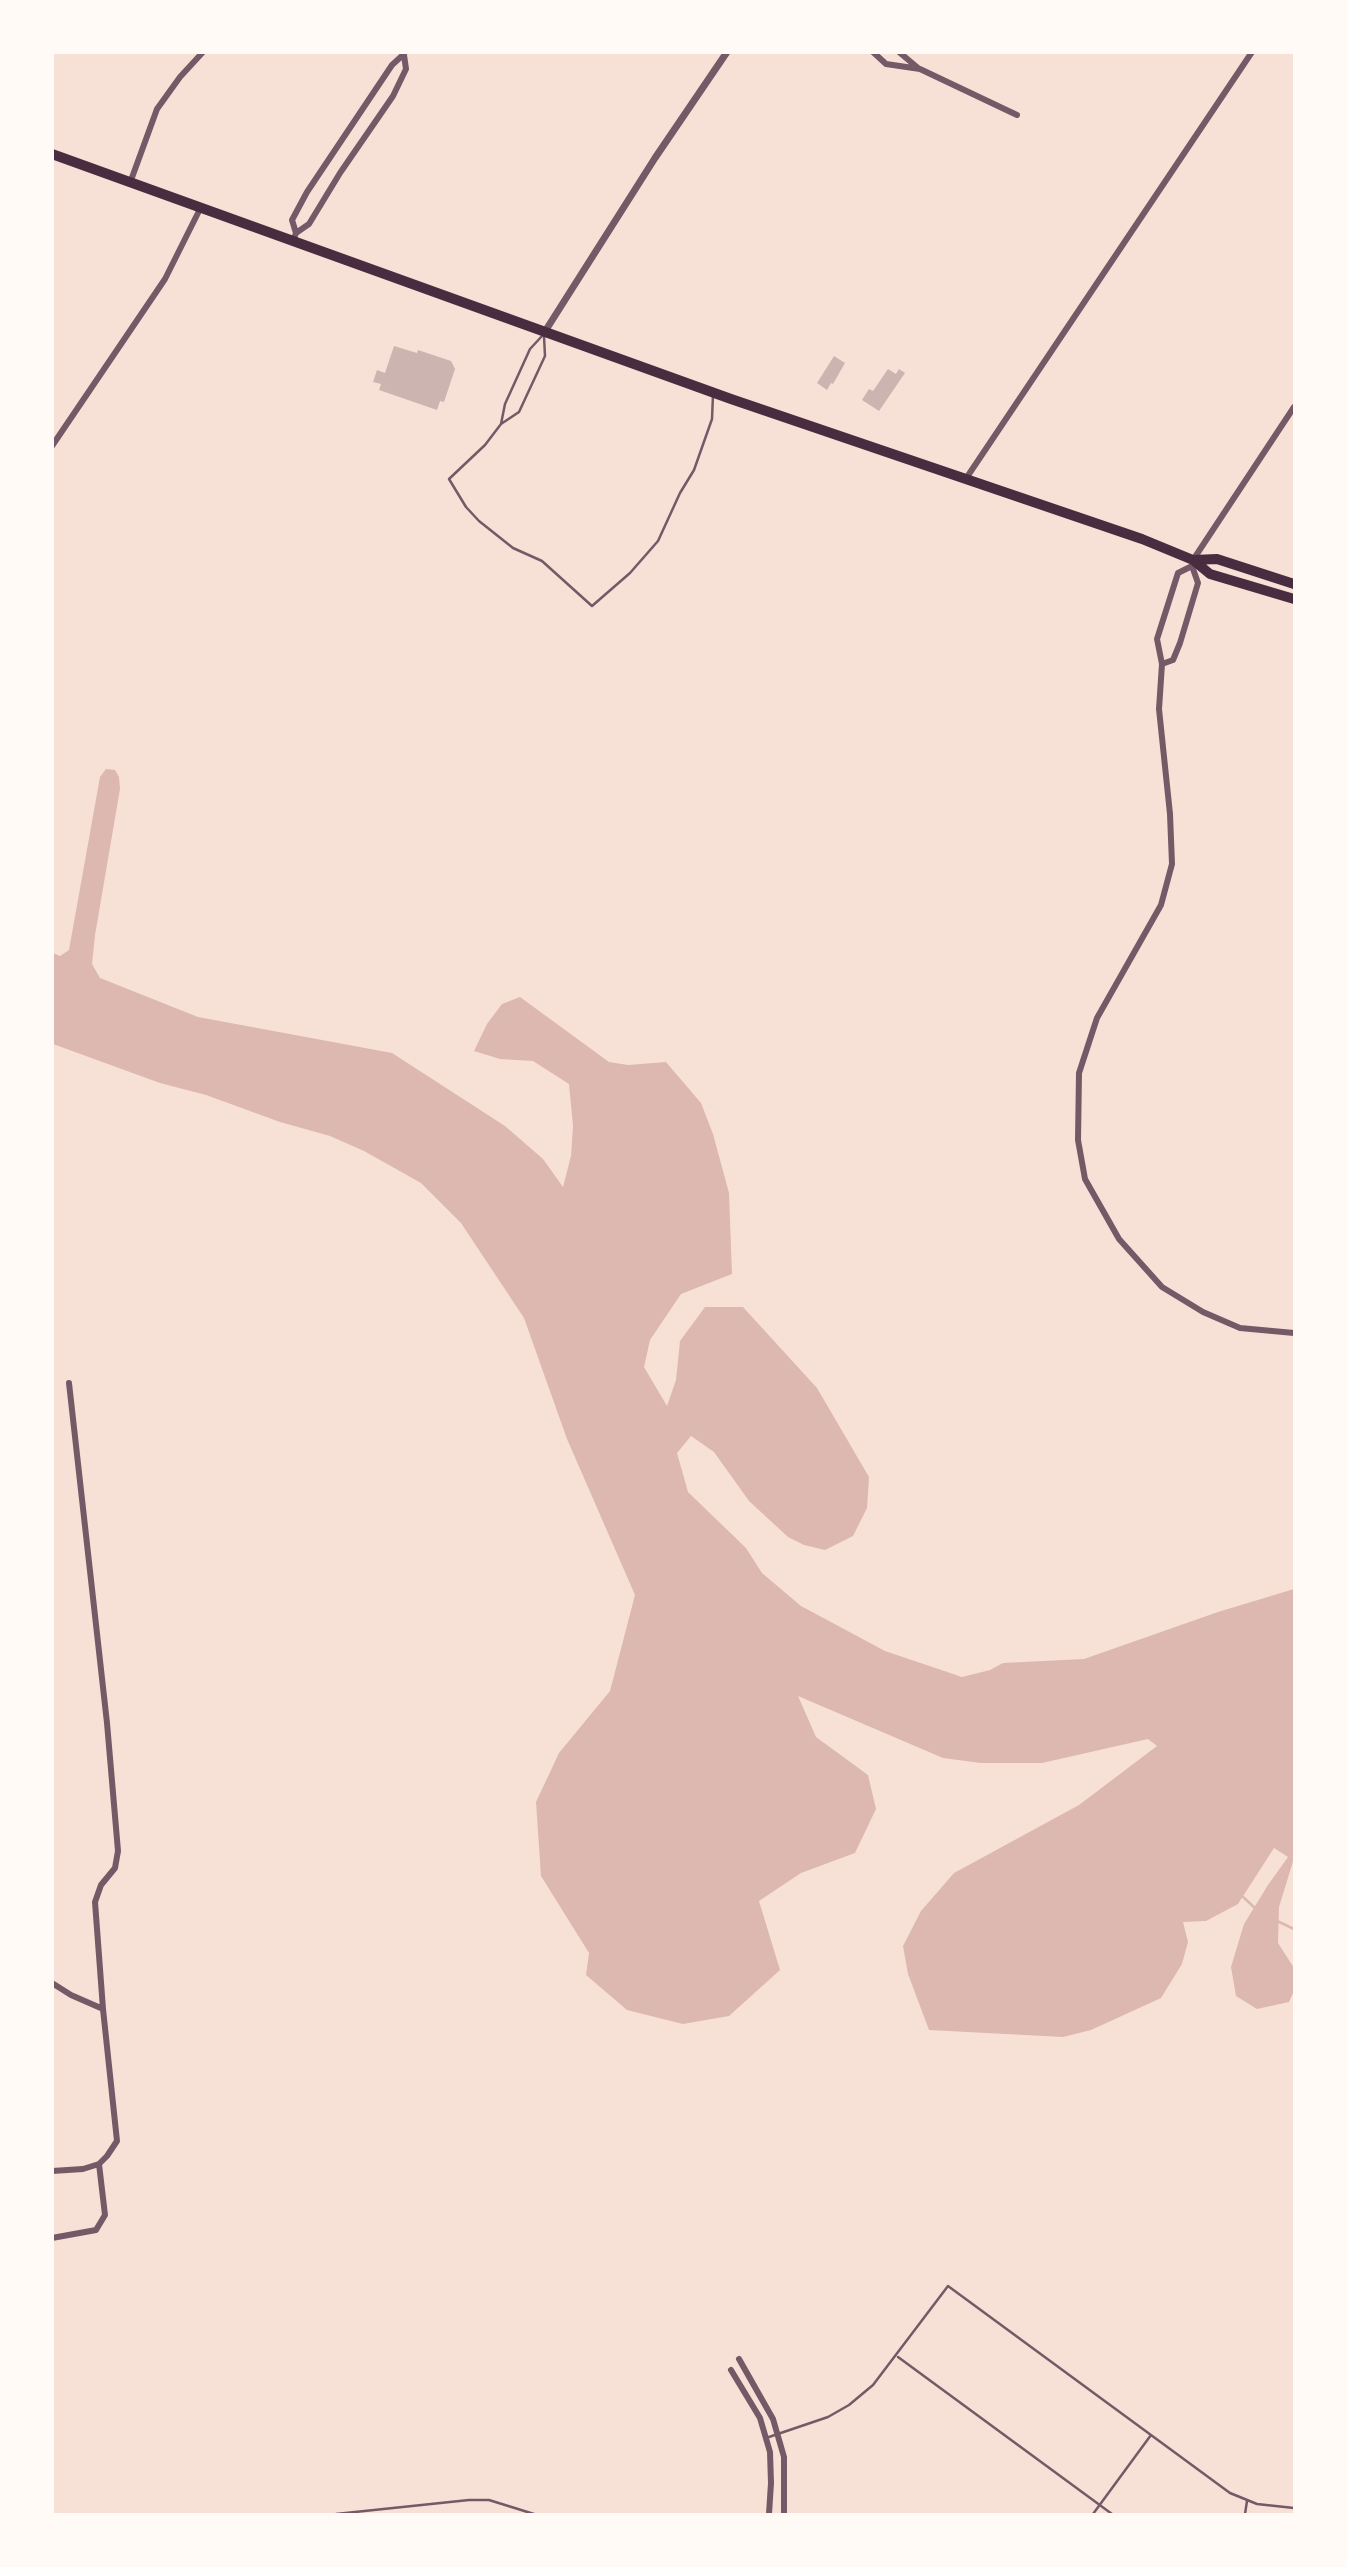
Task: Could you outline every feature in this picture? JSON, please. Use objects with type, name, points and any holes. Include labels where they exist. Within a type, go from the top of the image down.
[{"type":"main road","points":[[52,154],[200,209],[295,237],[544,333],[1142,539],[1210,574],[1294,599]]},
{"type":"main road","points":[[1193,563],[1217,559],[1294,584]]},
{"type":"street","points":[[130,183],[158,109],[180,77],[203,52]]},
{"type":"street","points":[[873,52],[886,64],[920,69]]},
{"type":"street","points":[[899,52],[920,69],[1017,115]]},
{"type":"street","points":[[965,480],[1252,52]]},
{"type":"street","points":[[544,333],[724,53]]},
{"type":"street","points":[[295,237],[292,220],[307,192],[393,65],[405,54]]},
{"type":"street","points":[[295,237],[309,224],[393,96],[406,69],[405,54]]},
{"type":"street","points":[[52,446],[165,279],[200,209]]},
{"type":"street","points":[[1294,407],[1193,563],[1178,573],[1160,625],[1157,639],[1162,664],[1158,709],[1170,814],[1172,864],[1161,905],[1097,1018],[1079,1073],[1078,1140],[1085,1179],[1119,1239],[1162,1287],[1203,1312],[1240,1328],[1294,1333]]},
{"type":"street","points":[[1162,664],[1173,660],[1180,643],[1198,583],[1193,563]]},
{"type":"street","points":[[52,2171],[83,2169],[99,2164],[117,2141],[95,1902],[102,1885],[115,1868],[118,1852],[107,1723],[69,1383]]},
{"type":"street","points":[[52,1983],[103,2009]]},
{"type":"street","points":[[52,2238],[96,2230],[105,2215],[99,2164]]},
{"type":"street","points":[[739,2359],[773,2419],[783,2457],[784,2515]]},
{"type":"street","points":[[732,2370],[760,2418],[770,2452],[769,2515]]},
{"type":"lane","points":[[501,424],[505,404],[530,349],[544,333]]},
{"type":"lane","points":[[544,333],[545,356],[519,412],[501,424],[478,453],[449,479],[466,507],[479,521],[513,548],[542,561],[592,606],[645,558],[658,541],[694,470],[712,419],[713,391]]},
{"type":"lane","points":[[766,2438],[828,2417],[849,2405],[873,2385],[897,2357],[948,2286],[1230,2493],[1247,2501],[1294,2508]]},
{"type":"lane","points":[[897,2357],[1112,2515]]},
{"type":"lane","points":[[1093,2515],[1151,2435]]},
{"type":"lane","points":[[336,2515],[489,2500],[534,2515]]},
{"type":"lane","points":[[1245,2515],[1247,2501]]},
{"type":"shaded area","points":[[106,769],[115,770],[120,789],[95,935],[92,964],[100,978],[198,1017],[392,1053],[505,1126],[543,1159],[563,1187],[571,1156],[573,1126],[569,1084],[533,1061],[500,1059],[474,1051],[487,1024],[502,1004],[520,997],[609,1062],[628,1065],[666,1062],[701,1103],[713,1134],[729,1193],[732,1274],[681,1294],[650,1340],[644,1367],[667,1406],[676,1380],[680,1341],[705,1307],[743,1307],[817,1388],[869,1477],[867,1508],[853,1536],[825,1550],[804,1545],[788,1537],[749,1501],[714,1452],[691,1436],[677,1453],[688,1492],[746,1548],[762,1573],[801,1606],[885,1651],[962,1677],[990,1670],[1003,1663],[1084,1659],[1218,1612],[1294,1589],[1294,1858],[1279,1907],[1278,1943],[1294,1968],[1294,1991],[1289,2002],[1257,2009],[1236,1996],[1231,1967],[1244,1924],[1288,1857],[1274,1848],[1238,1904],[1206,1921],[1183,1922],[1188,1942],[1182,1964],[1161,1998],[1091,2030],[1063,2037],[929,2030],[908,1974],[903,1946],[921,1911],[954,1873],[1079,1805],[1157,1746],[1148,1739],[1042,1763],[981,1763],[943,1758],[798,1696],[816,1737],[868,1775],[876,1809],[855,1853],[801,1873],[759,1901],[780,1970],[729,2016],[683,2024],[627,2010],[586,1975],[589,1953],[541,1876],[536,1802],[559,1753],[610,1691],[635,1595],[567,1439],[524,1318],[461,1223],[421,1183],[364,1151],[330,1136],[280,1122],[206,1095],[160,1083],[53,1044],[53,953],[60,956],[69,950],[100,777]]},
{"type":"building","points":[[394,346],[417,353],[418,350],[451,361],[455,369],[444,402],[440,401],[437,410],[379,390],[381,384],[373,382],[377,370],[385,373]]},
{"type":"building","points":[[834,356],[845,363],[827,390],[817,383]]},
{"type":"building","points":[[888,369],[896,374],[899,369],[905,373],[879,411],[862,400],[869,389],[873,391]]},
{"type":"waterway","points":[[1242,1896],[1255,1908]]},
{"type":"waterway","points":[[1275,1920],[1294,1929]]}]
